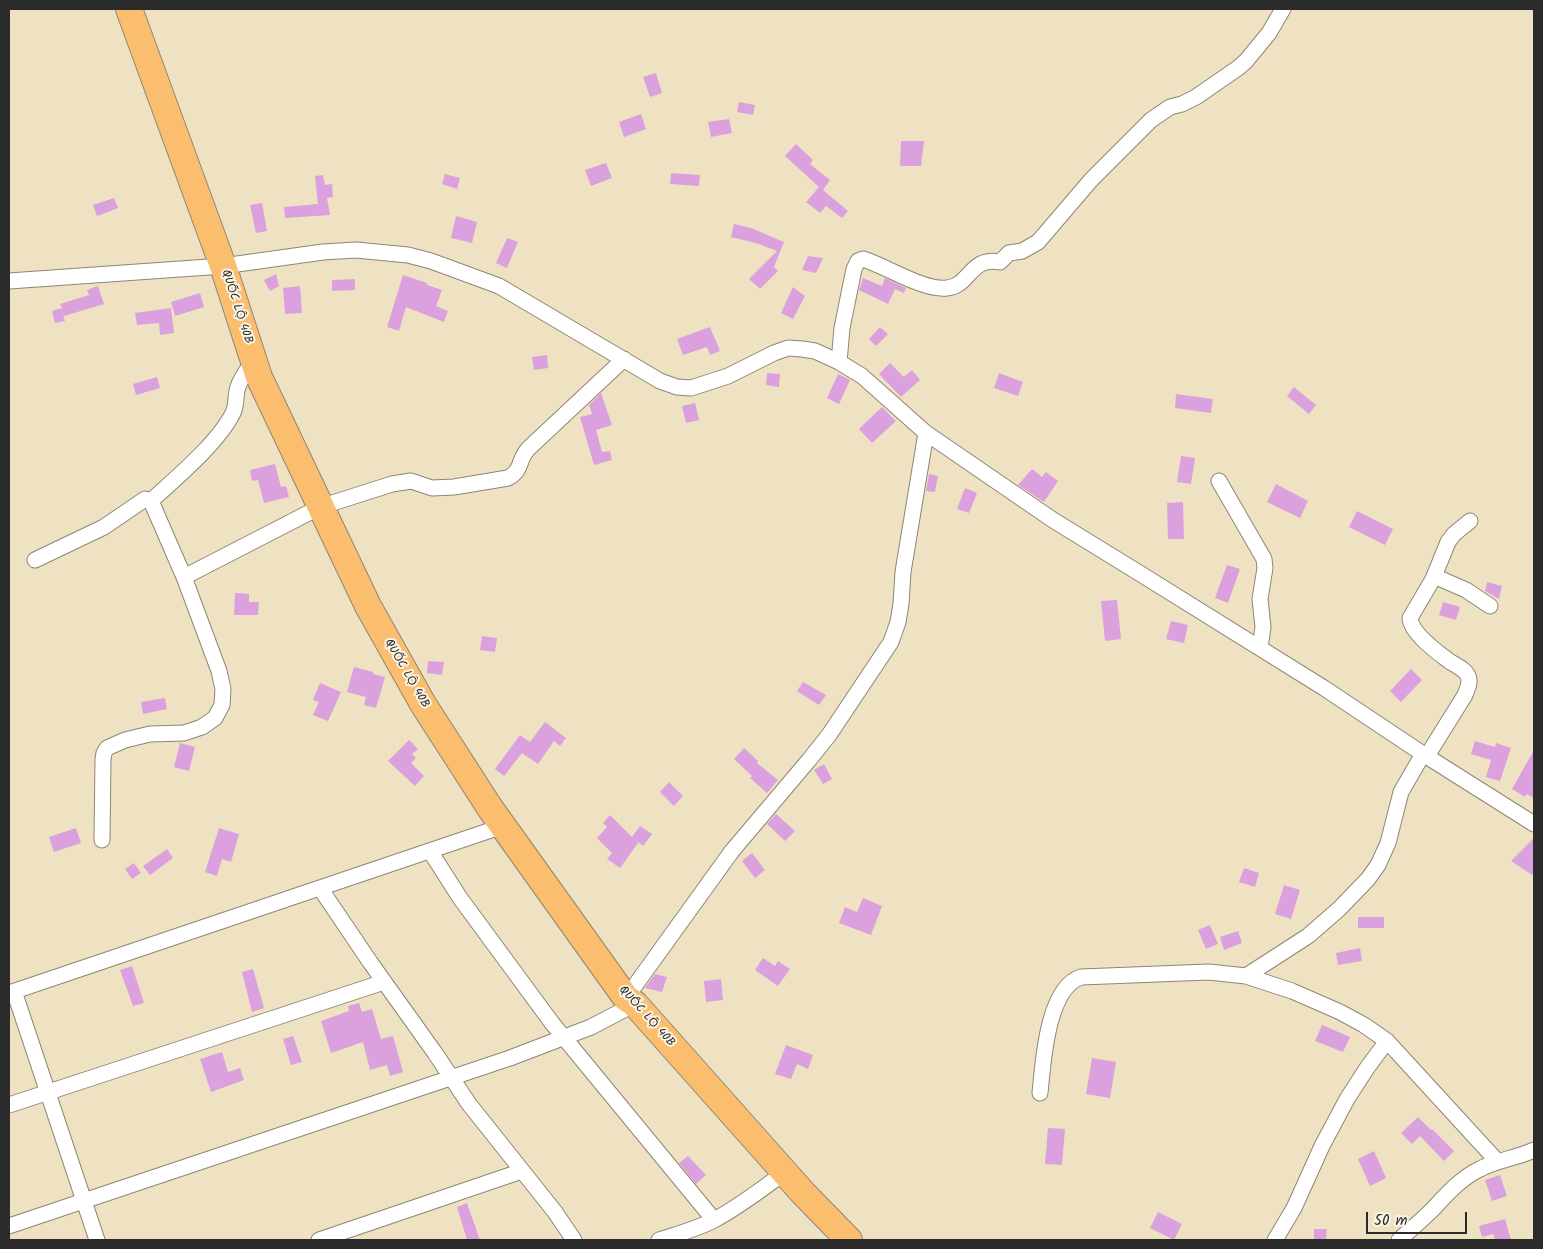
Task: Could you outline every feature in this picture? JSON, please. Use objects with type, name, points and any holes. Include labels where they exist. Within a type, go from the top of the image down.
[{"type":"highway","name":"QUỐC LỘ 40B","points":[[129,9],[223,266],[260,377],[368,606],[423,704],[490,808],[630,1001],[849,1240]]},
{"type":"street","points":[[840,362],[842,328],[854,269],[858,261],[863,259],[920,283],[937,288],[950,288],[962,281],[976,266],[992,260],[1000,262],[1009,253],[1038,242],[1091,180],[1151,120],[1170,107],[1182,104],[1196,97],[1246,61],[1269,33],[1283,9]]},
{"type":"street","points":[[9,281],[223,266],[348,250],[382,252],[408,255],[431,261],[499,286],[660,381],[676,388],[691,388],[728,376],[788,348],[802,348],[815,351],[840,362],[862,376],[926,434],[1053,520],[1324,688],[1534,824]]},
{"type":"street","points":[[184,577],[320,507],[392,484],[411,481],[432,488],[454,487],[508,478],[515,474],[519,468],[524,453],[624,359]]},
{"type":"street","points":[[151,501],[188,467],[227,423],[234,412],[237,388],[254,360]]},
{"type":"street","points":[[9,1226],[510,1058],[591,1027],[630,1001],[732,851],[829,735],[891,642],[902,604],[903,572],[926,434]]},
{"type":"street","points":[[1219,481],[1264,559],[1265,568],[1260,599],[1263,627],[1260,648]]},
{"type":"street","points":[[35,560],[104,527],[145,499],[151,501],[184,577],[219,671],[223,689],[222,705],[215,718],[202,727],[184,733],[150,734],[135,737],[114,744],[104,752],[102,840]]},
{"type":"street","points":[[1246,976],[1308,936],[1339,909],[1368,879],[1378,865],[1388,843],[1400,792],[1465,695],[1469,681],[1467,674],[1425,641],[1411,624],[1410,618],[1434,576],[1448,542],[1454,534],[1470,521]]},
{"type":"street","points":[[1434,576],[1466,590],[1490,606]]},
{"type":"street","points":[[97,1240],[48,1092],[11,992],[503,826]]},
{"type":"street","points":[[430,851],[460,898],[564,1037],[714,1220]]},
{"type":"street","points":[[320,888],[470,1104],[555,1212],[574,1240]]},
{"type":"street","points":[[1040,1093],[1044,1050],[1053,1015],[1062,994],[1069,984],[1075,980],[1081,978],[1209,972],[1246,976],[1292,991],[1340,1012],[1388,1041],[1497,1161]]},
{"type":"street","points":[[9,1105],[384,982]]},
{"type":"street","points":[[1275,1240],[1294,1208],[1322,1146],[1347,1099],[1367,1068],[1388,1041]]},
{"type":"street","points":[[1399,1240],[1418,1224],[1457,1184],[1479,1169],[1497,1161],[1534,1150]]},
{"type":"street","points":[[319,1240],[522,1171]]},
{"type":"street","points":[[659,1240],[689,1231],[714,1220],[748,1199],[785,1172]]},
{"type":"building","points":[[656,73],[662,93],[650,97],[643,77]]},
{"type":"building","points":[[739,102],[755,105],[753,115],[737,112]]},
{"type":"building","points":[[641,114],[646,129],[624,137],[619,122]]},
{"type":"building","points":[[729,119],[732,133],[711,137],[708,122]]},
{"type":"building","points":[[901,141],[924,141],[921,166],[900,166]]},
{"type":"building","points":[[796,144],[813,160],[810,164],[830,180],[823,190],[848,211],[842,218],[826,206],[820,213],[806,202],[819,187],[785,156]]},
{"type":"building","points":[[606,163],[612,178],[591,186],[585,170]]},
{"type":"building","points":[[671,173],[700,175],[699,186],[670,184]]},
{"type":"building","points":[[445,174],[460,178],[457,189],[442,184]]},
{"type":"building","points":[[323,175],[325,185],[332,184],[333,197],[327,198],[330,215],[285,218],[284,207],[318,204],[315,176]]},
{"type":"building","points":[[114,198],[118,208],[97,216],[93,205]]},
{"type":"building","points":[[262,203],[267,231],[256,233],[250,205]]},
{"type":"building","points":[[456,216],[477,222],[472,243],[451,238]]},
{"type":"building","points":[[734,224],[751,228],[784,242],[774,267],[778,271],[760,289],[749,279],[777,251],[756,243],[731,237]]},
{"type":"building","points":[[507,238],[518,242],[507,268],[496,263]]},
{"type":"building","points":[[808,256],[823,258],[816,273],[802,270]]},
{"type":"building","points":[[276,274],[279,286],[270,291],[264,280]]},
{"type":"building","points":[[403,275],[442,290],[436,306],[448,311],[444,322],[406,307],[399,331],[387,327]]},
{"type":"building","points":[[863,278],[882,286],[885,278],[906,288],[904,293],[895,289],[888,304],[859,290]]},
{"type":"building","points":[[355,279],[355,290],[332,291],[332,280]]},
{"type":"building","points":[[98,286],[104,304],[64,316],[62,311],[65,321],[55,323],[52,311],[62,308],[60,304],[89,295],[87,290]]},
{"type":"building","points":[[300,286],[302,313],[285,314],[283,288]]},
{"type":"building","points":[[793,287],[805,296],[793,319],[781,313]]},
{"type":"building","points":[[200,293],[204,307],[175,316],[171,302]]},
{"type":"building","points":[[171,308],[174,333],[160,335],[159,323],[137,325],[135,313]]},
{"type":"building","points":[[710,327],[720,351],[710,355],[707,347],[683,355],[677,339]]},
{"type":"building","points":[[880,327],[888,334],[876,346],[869,339]]},
{"type":"building","points":[[547,355],[548,368],[534,370],[532,357]]},
{"type":"building","points":[[890,363],[904,377],[912,370],[920,380],[901,397],[879,374]]},
{"type":"building","points":[[767,373],[780,374],[779,387],[766,385]]},
{"type":"building","points":[[999,373],[1023,382],[1018,396],[994,388]]},
{"type":"building","points":[[838,374],[850,380],[839,404],[827,398]]},
{"type":"building","points":[[157,377],[160,388],[136,395],[133,384]]},
{"type":"building","points":[[1294,387],[1316,405],[1309,414],[1287,396]]},
{"type":"building","points":[[601,393],[612,425],[596,430],[602,452],[610,451],[612,460],[594,465],[580,417],[592,414],[589,405]]},
{"type":"building","points":[[1176,394],[1213,399],[1211,413],[1175,408]]},
{"type":"building","points":[[695,403],[699,420],[686,423],[682,406]]},
{"type":"building","points":[[882,407],[896,421],[872,443],[859,429]]},
{"type":"building","points":[[1181,456],[1195,458],[1191,484],[1177,482]]},
{"type":"building","points":[[275,464],[281,487],[286,486],[289,497],[264,503],[258,480],[252,481],[250,470]]},
{"type":"building","points":[[1032,469],[1042,477],[1046,472],[1058,481],[1044,502],[1018,485]]},
{"type":"building","points":[[929,474],[938,476],[935,492],[926,491]]},
{"type":"building","points":[[1276,484],[1308,501],[1300,518],[1267,502]]},
{"type":"building","points":[[965,488],[977,493],[969,513],[957,509]]},
{"type":"building","points":[[1183,502],[1184,539],[1168,539],[1167,503]]},
{"type":"building","points":[[1357,511],[1393,529],[1385,545],[1349,527]]},
{"type":"building","points":[[1227,565],[1240,569],[1228,603],[1215,598]]},
{"type":"building","points":[[1487,582],[1502,586],[1499,599],[1485,591]]},
{"type":"building","points":[[235,593],[249,594],[249,602],[259,602],[258,615],[234,615]]},
{"type":"building","points":[[1117,600],[1121,639],[1105,641],[1101,601]]},
{"type":"building","points":[[1443,602],[1460,607],[1456,620],[1439,615]]},
{"type":"building","points":[[1171,621],[1188,625],[1184,643],[1166,639]]},
{"type":"building","points":[[482,636],[497,638],[495,652],[480,650]]},
{"type":"building","points":[[428,661],[444,662],[442,675],[427,673]]},
{"type":"building","points":[[354,667],[385,677],[376,708],[364,705],[366,697],[347,692]]},
{"type":"building","points":[[1411,669],[1422,680],[1401,702],[1390,691]]},
{"type":"building","points":[[803,682],[826,695],[819,705],[797,691]]},
{"type":"building","points":[[320,683],[341,692],[328,721],[313,715],[319,702],[313,700]]},
{"type":"building","points":[[165,698],[167,709],[143,714],[141,702]]},
{"type":"building","points":[[545,722],[566,738],[560,746],[554,741],[538,764],[522,753],[504,776],[495,769],[520,735],[530,742]]},
{"type":"building","points":[[409,740],[418,749],[412,754],[416,758],[411,763],[424,776],[415,786],[388,761]]},
{"type":"building","points":[[1475,741],[1495,747],[1496,743],[1511,748],[1500,781],[1486,777],[1491,760],[1471,754]]},
{"type":"building","points":[[180,743],[195,747],[189,771],[174,767]]},
{"type":"building","points":[[744,748],[758,761],[757,763],[778,780],[767,793],[750,778],[752,776],[734,759]]},
{"type":"building","points":[[1534,750],[1534,798],[1526,794],[1525,797],[1512,789]]},
{"type":"building","points":[[824,764],[832,779],[823,784],[814,770]]},
{"type":"building","points":[[669,782],[683,796],[674,806],[660,792]]},
{"type":"building","points":[[776,814],[795,831],[785,841],[767,824]]},
{"type":"building","points":[[610,815],[632,837],[640,826],[652,834],[643,846],[635,840],[638,843],[620,868],[607,859],[612,853],[597,838],[607,827],[603,823]]},
{"type":"building","points":[[76,828],[81,843],[54,852],[49,837]]},
{"type":"building","points":[[219,828],[239,834],[231,862],[222,859],[217,876],[205,872]]},
{"type":"building","points":[[1534,838],[1534,876],[1511,861]]},
{"type":"building","points":[[167,849],[173,858],[150,875],[143,866]]},
{"type":"building","points":[[752,853],[765,870],[755,878],[742,861]]},
{"type":"building","points":[[134,863],[141,873],[132,879],[125,869]]},
{"type":"building","points":[[1244,868],[1259,873],[1255,887],[1239,882]]},
{"type":"building","points":[[1284,885],[1300,890],[1291,919],[1275,914]]},
{"type":"building","points":[[863,898],[882,906],[871,935],[839,923],[845,907],[857,912]]},
{"type":"building","points":[[1358,917],[1384,917],[1384,928],[1358,928]]},
{"type":"building","points":[[1210,925],[1218,944],[1206,949],[1198,930]]},
{"type":"building","points":[[1238,931],[1242,943],[1224,950],[1220,937]]},
{"type":"building","points":[[1360,948],[1362,961],[1338,965],[1336,953]]},
{"type":"building","points":[[763,958],[775,966],[778,961],[790,969],[778,986],[755,970]]},
{"type":"building","points":[[132,966],[144,1003],[133,1006],[120,970]]},
{"type":"building","points":[[253,969],[264,1008],[252,1012],[242,972]]},
{"type":"building","points":[[655,974],[667,977],[662,992],[645,988]]},
{"type":"building","points":[[721,979],[723,1000],[706,1002],[704,981]]},
{"type":"building","points":[[359,1003],[362,1012],[372,1009],[381,1039],[393,1036],[403,1072],[390,1076],[387,1065],[370,1070],[363,1042],[331,1053],[321,1021],[349,1011],[348,1006]]},
{"type":"building","points":[[1322,1025],[1350,1037],[1343,1052],[1315,1041]]},
{"type":"building","points":[[293,1036],[302,1062],[291,1065],[283,1039]]},
{"type":"building","points":[[786,1045],[813,1055],[808,1069],[797,1064],[791,1079],[775,1074]]},
{"type":"building","points":[[222,1052],[228,1072],[240,1068],[244,1080],[211,1092],[200,1059]]},
{"type":"building","points":[[1092,1058],[1116,1062],[1110,1098],[1086,1094]]},
{"type":"building","points":[[1418,1117],[1454,1151],[1444,1161],[1420,1136],[1412,1144],[1401,1133]]},
{"type":"building","points":[[1048,1128],[1065,1129],[1062,1165],[1045,1164]]},
{"type":"building","points":[[1374,1151],[1386,1178],[1370,1186],[1358,1159]]},
{"type":"building","points":[[688,1156],[706,1175],[696,1184],[679,1163]]},
{"type":"building","points":[[1500,1175],[1507,1196],[1492,1201],[1485,1180]]},
{"type":"building","points":[[467,1203],[480,1240],[467,1240],[457,1207]]},
{"type":"building","points":[[1158,1212],[1182,1224],[1174,1240],[1150,1228]]},
{"type":"building","points":[[1505,1219],[1511,1240],[1495,1240],[1493,1234],[1482,1237],[1479,1226]]},
{"type":"building","points":[[1314,1229],[1327,1229],[1326,1239],[1314,1239]]}]
